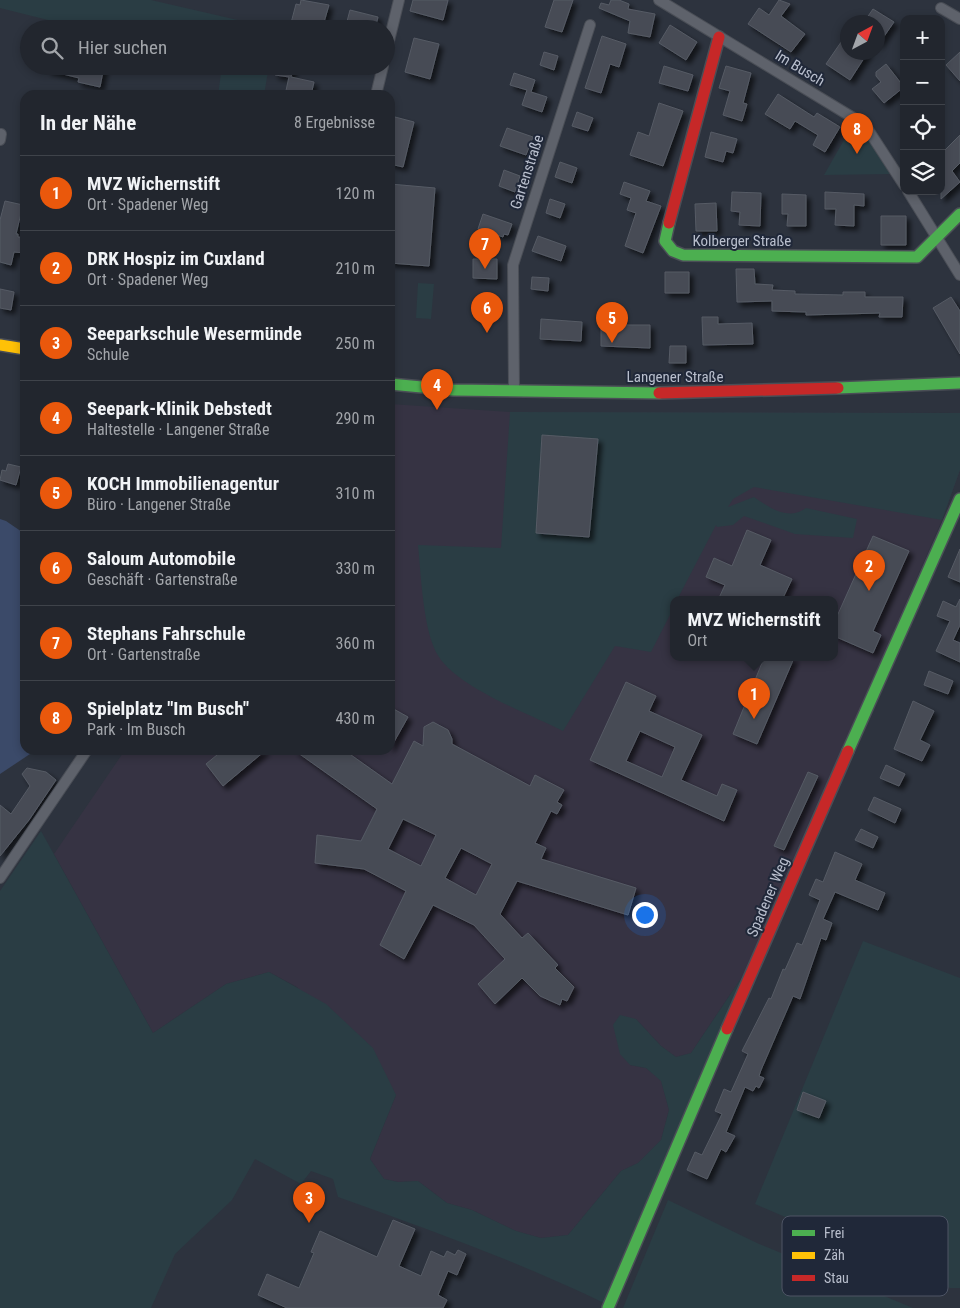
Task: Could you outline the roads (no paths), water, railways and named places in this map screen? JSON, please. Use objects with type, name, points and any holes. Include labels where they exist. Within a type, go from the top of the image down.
[{"type":"street","points":[[394,20],[399,0]]},
{"type":"street","name":"Im Busch","points":[[659,0],[864,125],[900,179]]},
{"type":"street","points":[[941,8],[960,19]]},
{"type":"street","name":"Gartenstraße","points":[[514,391],[513,265],[590,25]]},
{"type":"street","name":"Kolberger Straße","points":[[719,36],[678,184],[665,241],[673,251],[683,256],[917,257],[937,237]]},
{"type":"street","points":[[377,90],[381,75]]},
{"type":"street","points":[[911,195],[960,275]]},
{"type":"street","points":[[937,237],[960,214]]},
{"type":"street","points":[[0,346],[20,348]]},
{"type":"street","name":"Langener Straße","points":[[395,384],[453,390],[740,392],[960,383]]},
{"type":"street","name":"Spadener Weg","points":[[608,1308],[806,846],[960,499]]},
{"type":"street","points":[[0,878],[84,755]]},
{"type":"water","points":[[0,519],[20,531],[20,755],[28,755],[0,774]]},
{"type":"place","name":"Spielplatz \"Im Busch\"","points":[[857,154]]},
{"type":"place","name":"Stephans Fahrschule","points":[[485,269]]},
{"type":"place","name":"Saloum Automobile","points":[[487,333]]},
{"type":"place","name":"KOCH Immobilienagentur","points":[[612,343]]},
{"type":"place","name":"Seepark-Klinik Debstedt","points":[[437,410]]},
{"type":"place","name":"DRK Hospiz im Cuxland","points":[[869,591]]},
{"type":"place","name":"MVZ Wichernstift","points":[[754,719]]},
{"type":"place","name":"Seeparkschule Wesermünde","points":[[309,1223]]}]
